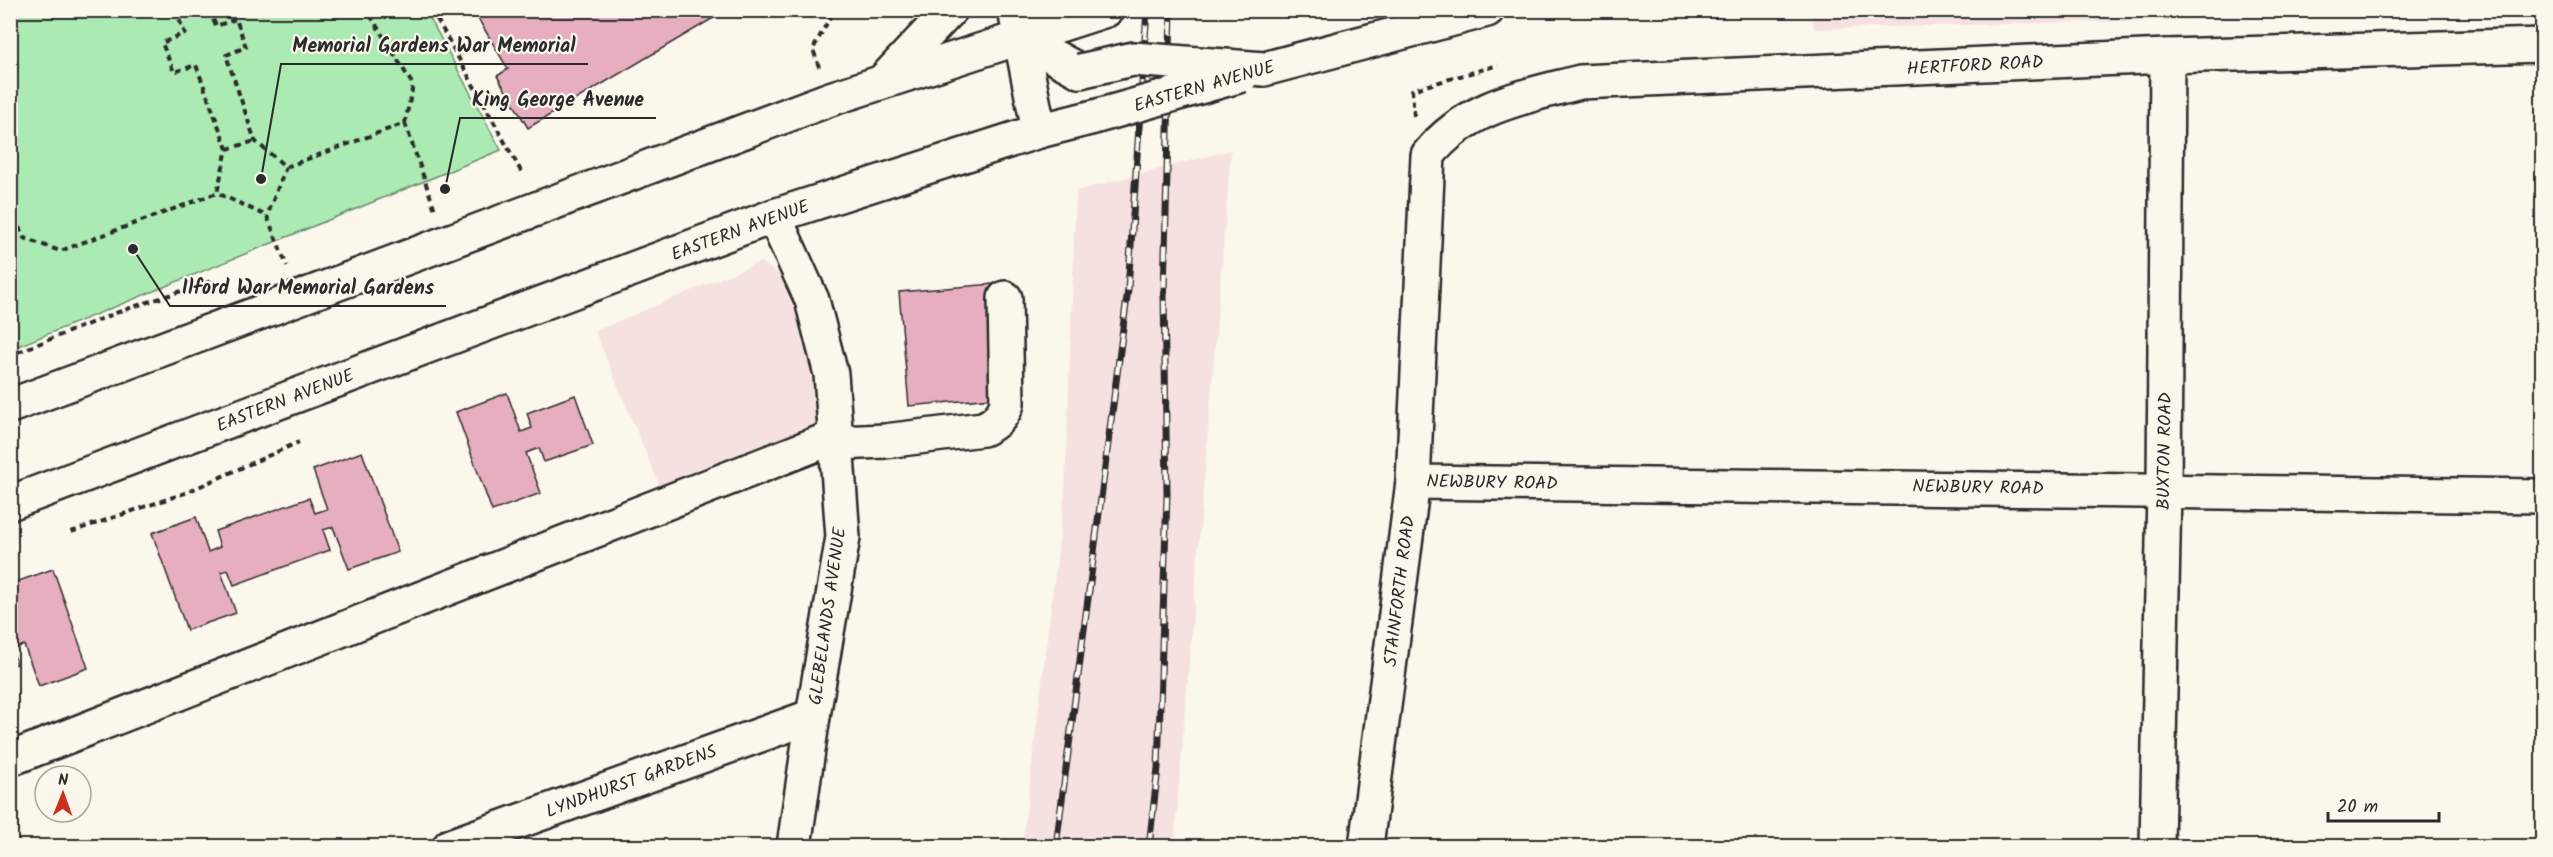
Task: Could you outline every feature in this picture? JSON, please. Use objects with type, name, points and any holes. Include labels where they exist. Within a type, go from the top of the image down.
[{"type":"main road","points":[[882,83],[950,10]]},
{"type":"main road","points":[[10,406],[637,170],[830,99],[882,83],[1018,25],[1106,10]]},
{"type":"main road","name":"EASTERN AVENUE","points":[[10,503],[774,216],[1039,131],[1471,13]]},
{"type":"main road","points":[[1018,25],[1080,71],[1105,63],[1133,59],[1264,69]]},
{"type":"main road","points":[[1018,25],[1039,131]]},
{"type":"main road","name":"HERTFORD ROAD","points":[[1428,155],[1442,138],[1458,125],[1505,101],[1581,82],[2167,56],[2542,45]]},
{"type":"main road","name":"BUXTON ROAD","points":[[2157,846],[2164,489],[2167,56]]},
{"type":"main road","name":"STAINFORTH ROAD","points":[[1366,846],[1413,482],[1428,155]]},
{"type":"main road","name":"GLEBELANDS AVENUE","points":[[774,216],[812,300],[831,374],[843,537],[794,846]]},
{"type":"main road","points":[[10,759],[837,440],[885,441],[984,429],[996,423],[1007,404],[1005,298]]},
{"type":"main road","name":"NEWBURY ROAD","points":[[1413,482],[2542,495]]},
{"type":"main road","name":"LYNDHURST GARDENS","points":[[450,846],[813,716]]},
{"type":"path","points":[[179,10],[177,15],[185,33],[162,44],[174,72],[196,64],[227,148],[217,193]]},
{"type":"path","points":[[209,10],[216,27],[236,19],[246,47],[226,54],[255,141],[286,167]]},
{"type":"path","points":[[367,10],[413,85],[405,123],[430,194]]},
{"type":"path","points":[[432,10],[515,162]]},
{"type":"path","points":[[813,49],[834,10]]},
{"type":"path","points":[[1424,87],[1501,64]]},
{"type":"path","points":[[267,216],[286,167],[405,123]]},
{"type":"path","points":[[227,148],[255,141]]},
{"type":"path","points":[[10,208],[24,238],[60,251],[217,193],[267,216],[282,253]]},
{"type":"path","points":[[18,352],[121,311],[215,280]]},
{"type":"path","points":[[71,532],[185,493],[299,442]]},
{"type":"shaded area","points":[[1811,10],[2542,10],[1814,29],[1811,11]]},
{"type":"shaded area","points":[[1231,150],[1174,846],[1022,846],[1065,492],[1076,191]]},
{"type":"shaded area","points":[[760,262],[781,275],[806,338],[822,429],[661,489],[595,331]]},
{"type":"green space","points":[[11,10],[426,11],[501,150],[11,349]]},
{"type":"building","points":[[473,10],[727,10],[528,128],[497,76],[508,69]]},
{"type":"building","points":[[993,284],[1003,397],[909,406],[899,292]]},
{"type":"building","points":[[507,393],[521,432],[532,428],[527,413],[575,395],[593,445],[544,462],[539,448],[526,453],[541,493],[492,511],[456,412]]},
{"type":"building","points":[[362,452],[398,552],[349,569],[333,527],[323,530],[330,550],[234,585],[228,570],[221,572],[236,613],[187,630],[152,533],[196,517],[208,552],[220,547],[215,531],[309,498],[315,513],[327,509],[313,470]]},
{"type":"building","points":[[53,569],[88,668],[39,686],[24,645],[12,650],[17,664],[10,666],[10,628],[16,626],[10,612],[10,584]]},
{"type":"railway","points":[[1056,846],[1128,289],[1147,10]]},
{"type":"railway","points":[[1149,846],[1158,768],[1167,494],[1164,294],[1171,10]]},
{"type":"place","name":"Memorial Gardens War Memorial","points":[[261,179]]},
{"type":"place","name":"King George Avenue","points":[[445,189]]},
{"type":"place","name":"Ilford War Memorial Gardens","points":[[133,249]]}]
